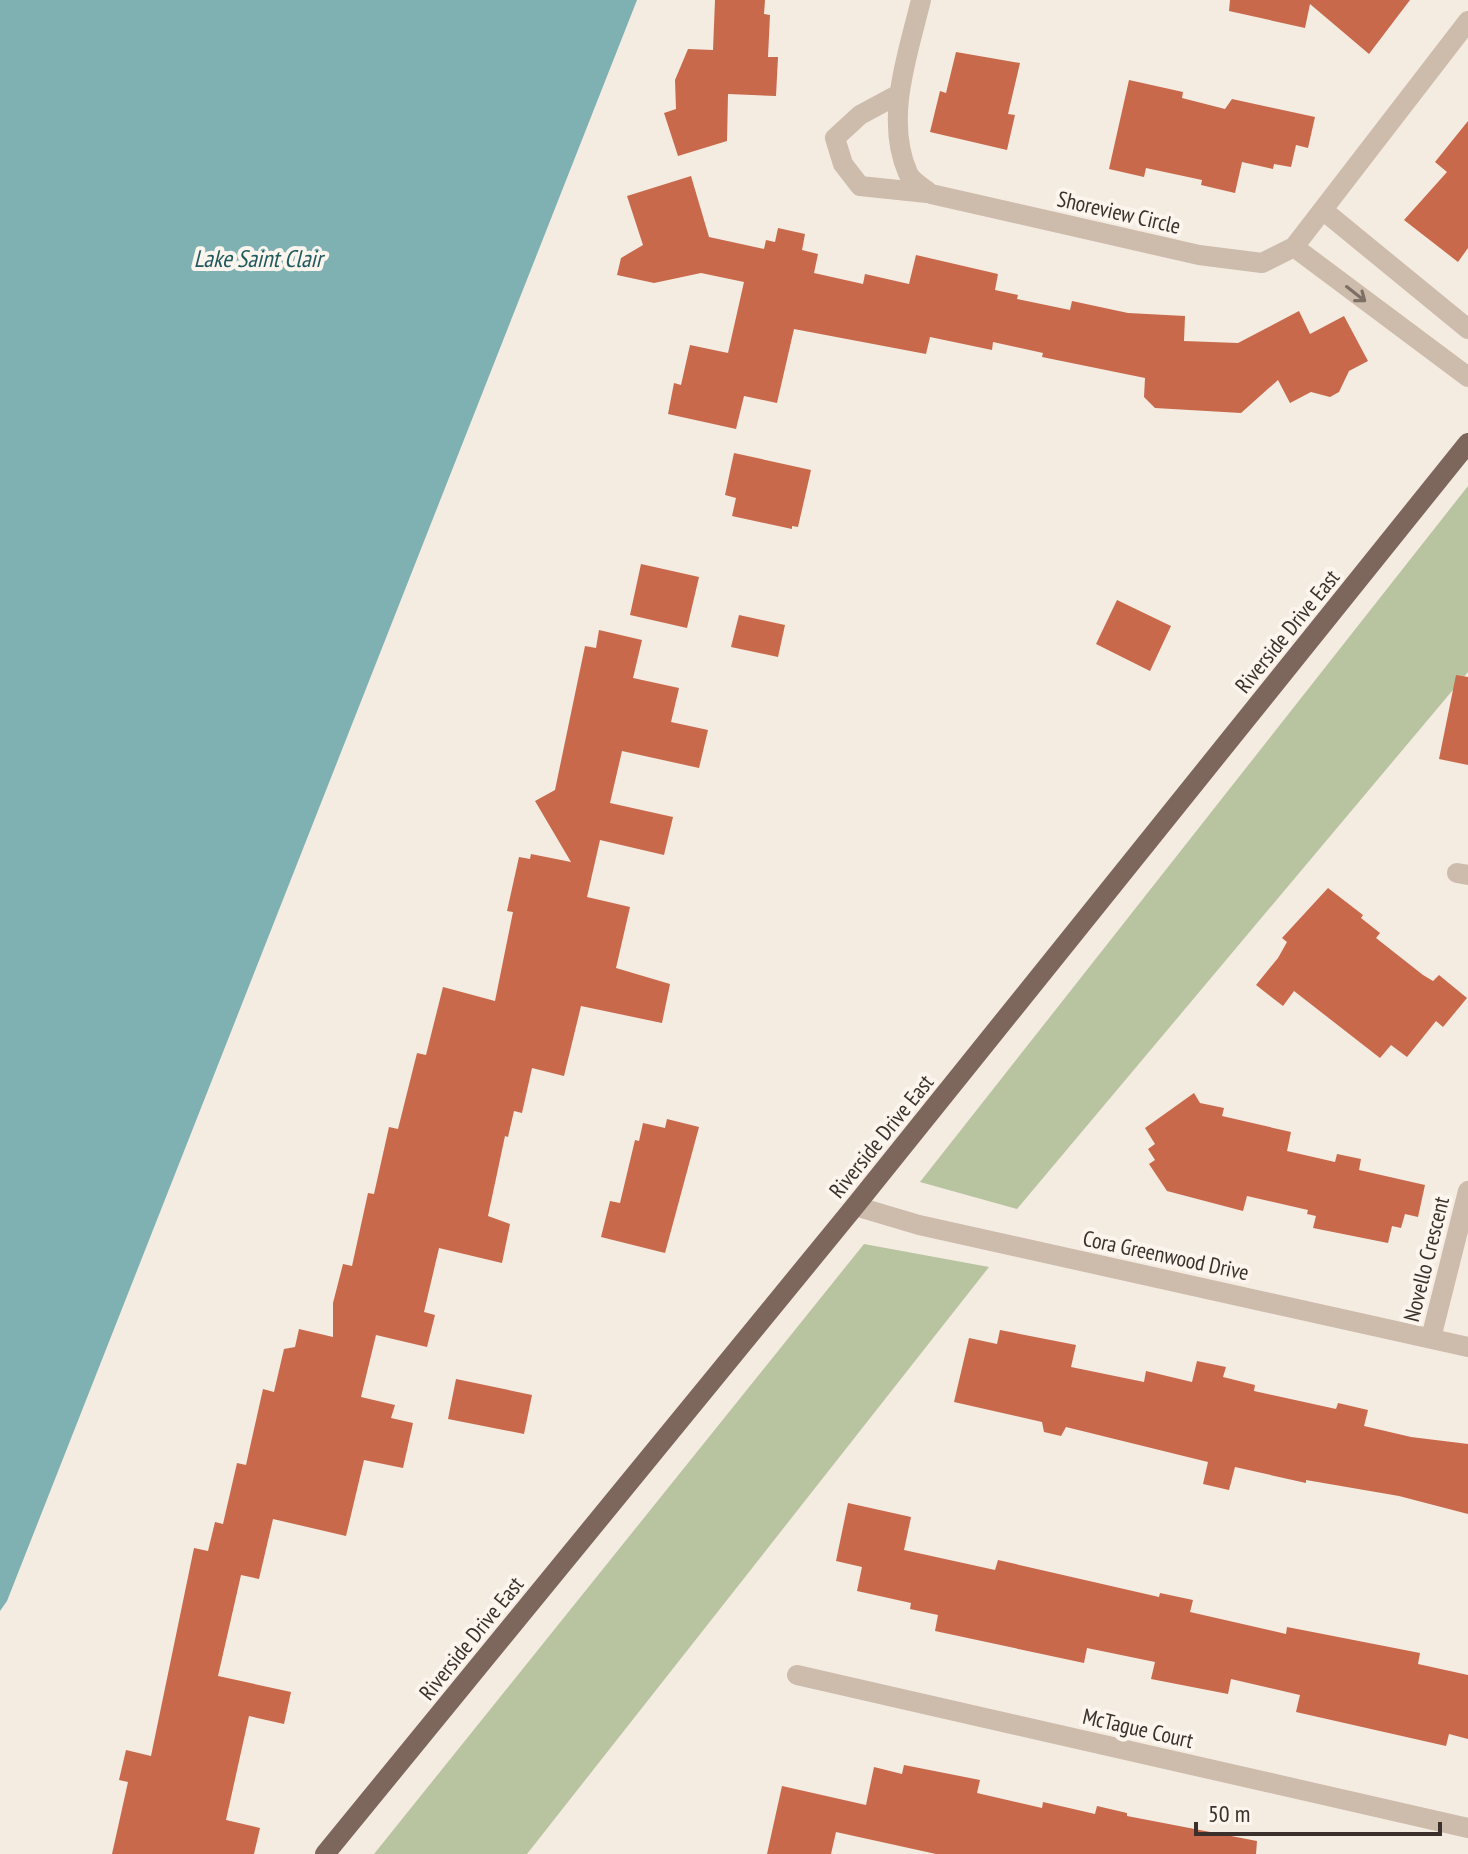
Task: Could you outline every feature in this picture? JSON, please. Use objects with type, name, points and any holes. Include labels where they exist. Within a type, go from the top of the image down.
[{"type":"main road","name":"Riverside Drive East","points":[[325,1854],[855,1206],[1468,443]]},
{"type":"street","points":[[921,0],[899,94],[900,143],[908,176],[931,194]]},
{"type":"street","name":"Shoreview Circle","points":[[899,94],[860,115],[835,138],[843,164],[860,186],[931,194],[1199,255],[1262,263],[1294,247],[1468,21]]},
{"type":"street","points":[[1324,211],[1468,329]]},
{"type":"street","points":[[1294,247],[1468,377]]},
{"type":"street","name":"Novello Crescent","points":[[1431,1338],[1468,1191]]},
{"type":"street","name":"Cora Greenwood Drive","points":[[855,1206],[919,1225],[1468,1347]]},
{"type":"street","name":"McTague Court","points":[[797,1675],[1468,1828]]},
{"type":"green space","points":[[1468,486],[1468,672],[1017,1209],[920,1182]]},
{"type":"green space","points":[[864,1244],[989,1267],[527,1854],[374,1854]]},
{"type":"water","name":"Lake Saint Clair","points":[[0,0],[637,0],[7,1601],[0,1611]]},
{"type":"building","points":[[715,0],[765,0],[764,14],[770,15],[768,57],[778,57],[776,96],[728,94],[727,141],[678,156],[664,113],[676,109],[675,80],[688,49],[713,50]]},
{"type":"building","points":[[1230,0],[1410,0],[1369,54],[1310,4],[1305,28],[1229,11]]},
{"type":"building","points":[[956,52],[1020,63],[1008,114],[1015,115],[1007,150],[930,132],[940,91],[946,93]]},
{"type":"building","points":[[1129,80],[1183,92],[1182,98],[1225,109],[1232,99],[1315,117],[1308,148],[1296,145],[1291,167],[1274,164],[1273,169],[1242,162],[1235,193],[1201,185],[1202,180],[1146,168],[1144,177],[1109,169]]},
{"type":"building","points":[[1468,121],[1468,248],[1458,262],[1404,220],[1447,172],[1435,162]]},
{"type":"building","points":[[691,176],[709,237],[764,249],[766,240],[775,242],[778,228],[805,234],[802,250],[818,254],[814,273],[863,284],[865,274],[909,284],[916,255],[998,274],[995,290],[1018,295],[1017,299],[1070,310],[1072,301],[1128,313],[1185,316],[1184,341],[1238,343],[1299,311],[1310,334],[1344,316],[1368,361],[1349,371],[1339,392],[1330,397],[1311,392],[1290,403],[1278,380],[1241,413],[1155,408],[1144,397],[1145,378],[1042,357],[1043,353],[993,342],[992,350],[930,337],[926,354],[794,329],[777,403],[744,396],[736,429],[668,414],[674,383],[681,385],[690,345],[728,353],[744,282],[701,273],[654,283],[617,275],[621,258],[643,245],[627,196]]},
{"type":"building","points":[[734,453],[811,470],[798,527],[792,526],[792,529],[732,516],[736,498],[725,495]]},
{"type":"building","points":[[641,564],[699,577],[687,628],[630,615]]},
{"type":"building","points":[[1117,600],[1171,626],[1150,671],[1096,644]]},
{"type":"building","points":[[739,615],[785,625],[778,657],[731,647]]},
{"type":"building","points":[[599,630],[642,640],[633,678],[679,688],[671,722],[708,730],[699,768],[622,751],[610,803],[673,817],[664,855],[600,840],[587,897],[630,907],[616,968],[670,984],[662,1023],[581,1006],[564,1076],[532,1068],[522,1113],[514,1111],[508,1137],[505,1136],[488,1216],[510,1224],[502,1263],[439,1248],[424,1312],[435,1315],[427,1347],[376,1335],[361,1397],[395,1405],[391,1418],[413,1423],[403,1468],[364,1460],[346,1536],[273,1519],[259,1579],[241,1575],[218,1676],[291,1692],[284,1724],[249,1716],[226,1820],[260,1828],[254,1854],[112,1854],[128,1782],[119,1780],[126,1750],[151,1756],[194,1548],[208,1551],[215,1522],[223,1524],[237,1463],[246,1465],[263,1389],[274,1392],[284,1349],[295,1347],[299,1329],[333,1337],[333,1303],[343,1264],[352,1266],[368,1193],[374,1194],[389,1127],[398,1129],[417,1053],[426,1055],[443,987],[495,1001],[513,912],[507,911],[519,857],[530,859],[531,854],[571,862],[535,801],[555,790],[585,646],[596,648]]},
{"type":"building","points":[[1456,675],[1468,677],[1468,765],[1439,759]]},
{"type":"building","points":[[1328,888],[1363,915],[1361,918],[1380,933],[1376,938],[1423,975],[1433,981],[1439,975],[1467,998],[1443,1027],[1436,1021],[1407,1057],[1391,1045],[1380,1058],[1294,991],[1283,1006],[1256,985],[1287,942],[1282,938]]},
{"type":"building","points":[[1194,1093],[1200,1103],[1224,1108],[1222,1116],[1291,1132],[1287,1151],[1335,1162],[1337,1154],[1361,1159],[1359,1170],[1425,1185],[1418,1217],[1405,1214],[1401,1228],[1392,1226],[1388,1243],[1313,1228],[1316,1216],[1307,1214],[1308,1210],[1247,1196],[1243,1211],[1167,1191],[1149,1164],[1155,1160],[1148,1149],[1155,1144],[1145,1128]]},
{"type":"building","points":[[667,1119],[699,1127],[665,1253],[601,1237],[610,1201],[620,1203],[635,1140],[639,1141],[643,1123],[665,1128]]},
{"type":"building","points":[[1000,1330],[1076,1345],[1071,1367],[1144,1382],[1146,1371],[1192,1382],[1197,1361],[1226,1367],[1223,1377],[1255,1385],[1254,1391],[1336,1409],[1338,1403],[1368,1410],[1364,1426],[1411,1437],[1468,1444],[1468,1514],[1399,1496],[1306,1480],[1306,1483],[1235,1467],[1229,1490],[1203,1484],[1208,1462],[1066,1427],[1061,1436],[1044,1432],[1042,1422],[954,1402],[969,1338],[997,1344]]},
{"type":"building","points":[[456,1379],[532,1395],[524,1434],[448,1419]]},
{"type":"building","points":[[848,1503],[911,1517],[904,1550],[995,1570],[998,1560],[1159,1597],[1160,1593],[1193,1600],[1190,1612],[1286,1634],[1287,1627],[1420,1653],[1418,1664],[1468,1675],[1468,1739],[1449,1734],[1446,1746],[1296,1712],[1300,1695],[1231,1679],[1228,1694],[1151,1679],[1155,1662],[1087,1648],[1084,1663],[935,1631],[938,1615],[910,1609],[911,1603],[857,1591],[862,1567],[836,1561]]},
{"type":"building","points":[[904,1765],[980,1780],[977,1793],[1042,1808],[1043,1802],[1095,1814],[1097,1806],[1127,1813],[1127,1816],[1257,1841],[1256,1854],[936,1854],[836,1832],[831,1854],[767,1854],[782,1786],[866,1805],[874,1767],[902,1774]]}]
